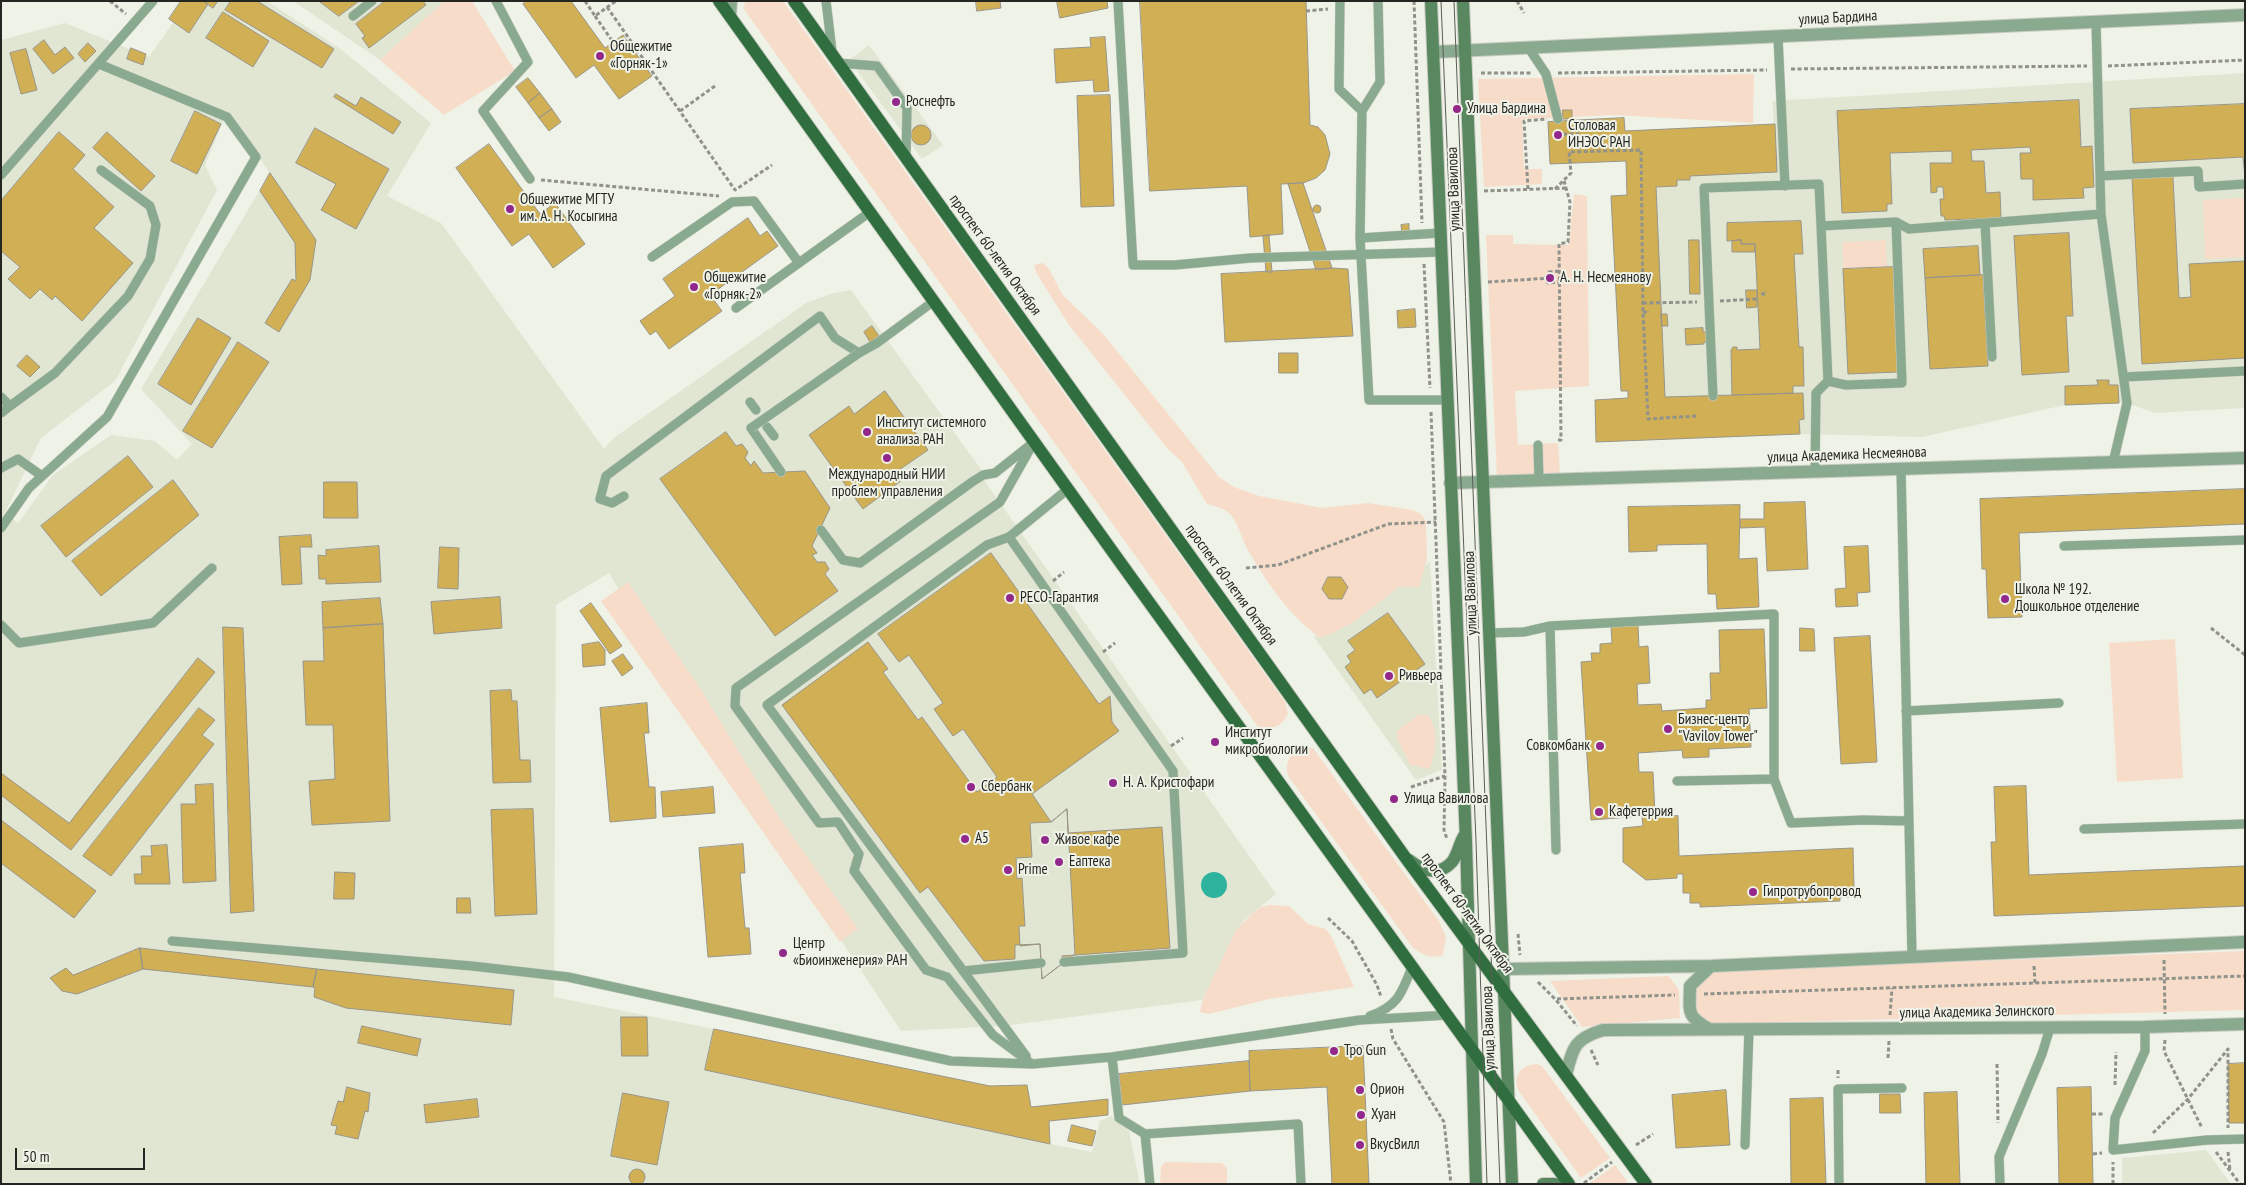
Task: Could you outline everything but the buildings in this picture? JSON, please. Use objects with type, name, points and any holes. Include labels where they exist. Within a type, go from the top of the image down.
[{"type":"main road","points":[[720,1],[1034,442],[1412,967],[1449,1015],[1569,1184]]},
{"type":"main road","name":"проспект 60-летия Октября","points":[[794,1],[1405,857],[1646,1184]]},
{"type":"main road","name":"улица Вавилова","points":[[1431,1],[1466,834],[1476,1184]]},
{"type":"main road","name":"улица Вавилова","points":[[1463,1],[1512,1184]]},
{"type":"main road","points":[[1405,857],[1418,868],[1428,872],[1440,871],[1451,862],[1466,834]]},
{"type":"main road","points":[[1542,1184],[1555,1184]]},
{"type":"street","points":[[730,16],[731,1]]},
{"type":"street","name":"улица Бардина","points":[[1433,52],[2245,16]]},
{"type":"street","name":"улица Академика Несмеянова","points":[[1450,483],[2245,458]]},
{"type":"street","points":[[1503,969],[1711,966],[2245,942]]},
{"type":"street","points":[[1676,1030],[1686,1020],[1690,986],[1711,966]]},
{"type":"street","points":[[1674,967],[1686,986],[1690,1015],[1693,1020],[1710,1030]]},
{"type":"street","name":"улица Академика Зелинского","points":[[1585,1036],[1603,1030],[2050,1028],[2245,1024]]},
{"type":"street","points":[[1566,1075],[1572,1051],[1585,1036]]},
{"type":"lane","points":[[1,175],[153,1]]},
{"type":"lane","points":[[353,16],[372,1]]},
{"type":"lane","points":[[496,1],[528,62],[483,111],[530,179]]},
{"type":"lane","points":[[826,1],[835,59],[877,66],[907,108],[906,157]]},
{"type":"lane","points":[[1118,1],[1133,265],[1175,265],[1250,258],[1362,256],[1441,252]]},
{"type":"lane","points":[[1378,1],[1380,82],[1362,111],[1360,238],[1369,400],[1447,400]]},
{"type":"lane","points":[[1340,5],[1339,89],[1362,111]]},
{"type":"lane","points":[[2096,22],[2101,214],[2128,403],[2113,463]]},
{"type":"lane","points":[[1778,37],[1778,70],[1785,186]]},
{"type":"lane","points":[[1528,47],[1546,74],[1558,119]]},
{"type":"lane","points":[[1,528],[29,488],[107,417],[256,157],[227,117],[99,64]]},
{"type":"lane","points":[[1,163],[13,162]]},
{"type":"lane","points":[[1,413],[55,373],[128,296],[150,259],[156,224],[150,206],[100,170]]},
{"type":"lane","points":[[2100,176],[2198,171],[2199,187],[2245,184]]},
{"type":"lane","points":[[1713,396],[1704,188],[1819,184],[1828,381],[1816,393],[1815,472]]},
{"type":"lane","points":[[652,257],[732,202],[754,201],[798,263]]},
{"type":"lane","points":[[736,308],[870,212]]},
{"type":"lane","points":[[1821,226],[1896,222],[1909,229],[2101,214]]},
{"type":"lane","points":[[1828,381],[1846,385],[1902,383],[1896,222]]},
{"type":"lane","points":[[1985,223],[1992,357]]},
{"type":"lane","points":[[1360,238],[1440,233]]},
{"type":"lane","points":[[781,472],[751,428],[934,301]]},
{"type":"lane","points":[[624,496],[612,503],[600,499],[606,476],[820,316],[835,338],[860,353]]},
{"type":"lane","points":[[2124,377],[2245,371]]},
{"type":"lane","points":[[1,397],[10,406]]},
{"type":"lane","points":[[750,402],[756,410]]},
{"type":"lane","points":[[767,426],[774,436]]},
{"type":"lane","points":[[821,530],[843,560],[860,563],[972,482],[983,475],[995,473],[1034,442]]},
{"type":"lane","points":[[1032,1064],[993,1035],[947,977],[926,970],[854,871],[859,854],[838,822],[819,823],[735,706],[736,688],[1000,502],[1034,442]]},
{"type":"lane","points":[[1538,445],[1539,480]]},
{"type":"lane","points":[[1,468],[18,459],[42,476]]},
{"type":"lane","points":[[1901,470],[1912,956]]},
{"type":"lane","points":[[1032,1064],[767,704],[987,545],[1009,537],[1068,489]]},
{"type":"lane","points":[[1009,537],[1173,771],[1183,953],[1064,962]]},
{"type":"lane","points":[[2064,546],[2245,540]]},
{"type":"lane","points":[[1,625],[19,643],[152,623],[212,568]]},
{"type":"lane","points":[[1488,633],[1524,632],[1550,626],[1774,614],[1774,779],[1791,823],[1863,820],[1909,821]]},
{"type":"lane","points":[[1550,626],[1556,850]]},
{"type":"lane","points":[[1906,712],[2059,703]]},
{"type":"lane","points":[[1677,781],[1774,779]]},
{"type":"lane","points":[[2084,829],[2245,824]]},
{"type":"lane","points":[[172,941],[472,966],[568,977],[951,1061],[1032,1064],[1112,1057],[1360,1020],[1387,1014],[1449,1015]]},
{"type":"lane","points":[[963,971],[1041,963]]},
{"type":"lane","points":[[1387,1014],[1402,993],[1412,967]]},
{"type":"lane","points":[[2145,1027],[2145,1051],[2115,1118],[2113,1150],[2207,1140],[2245,1139]]},
{"type":"lane","points":[[2000,1184],[1999,1157],[2042,1054],[2050,1028]]},
{"type":"lane","points":[[1745,1145],[1749,1030]]},
{"type":"lane","points":[[1112,1057],[1119,1118],[1145,1134],[1298,1124],[1302,1184]]},
{"type":"lane","points":[[1839,1184],[1838,1088],[1902,1088]]},
{"type":"lane","points":[[1145,1134],[1150,1184]]},
{"type":"path","points":[[110,1],[135,21]]},
{"type":"path","points":[[585,1],[614,42]]},
{"type":"path","points":[[596,16],[616,1]]},
{"type":"path","points":[[1414,1],[1423,234]]},
{"type":"path","points":[[1518,1],[1524,13]]},
{"type":"path","points":[[1306,10],[1340,5]]},
{"type":"path","points":[[607,7],[735,190]]},
{"type":"path","points":[[1474,73],[1546,74],[2098,66],[2245,60]]},
{"type":"path","points":[[680,111],[715,86]]},
{"type":"path","points":[[1528,189],[1524,121],[1558,119]]},
{"type":"path","points":[[1563,134],[1578,134],[1579,151]]},
{"type":"path","points":[[1555,188],[1571,173],[1569,152],[1641,150],[1643,312],[1648,419],[1696,416]]},
{"type":"path","points":[[730,194],[772,166]]},
{"type":"path","points":[[530,179],[725,197]]},
{"type":"path","points":[[1558,440],[1561,440],[1559,244],[1568,242],[1570,202],[1564,181]]},
{"type":"path","points":[[1481,197],[1481,191],[1566,188]]},
{"type":"path","points":[[1424,253],[1445,776],[1444,830],[1448,841]]},
{"type":"path","points":[[1559,271],[1549,272],[1548,282],[1560,282]]},
{"type":"path","points":[[1485,282],[1548,278]]},
{"type":"path","points":[[1762,294],[1766,294],[1765,291]]},
{"type":"path","points":[[1644,303],[1666,303]]},
{"type":"path","points":[[1643,312],[1650,312]]},
{"type":"path","points":[[1246,568],[1278,565],[1388,524],[1436,522]]},
{"type":"path","points":[[2211,628],[2245,654]]},
{"type":"path","points":[[1411,787],[1445,776]]},
{"type":"path","points":[[1328,918],[1352,940],[1377,985],[1394,1039],[1444,1122],[1451,1184]]},
{"type":"path","points":[[1518,926],[1523,969],[1556,1000],[1585,1036],[1598,1066]]},
{"type":"path","points":[[2163,945],[2164,1051],[2207,1140],[2240,1184]]},
{"type":"path","points":[[1556,1000],[2245,976]]},
{"type":"path","points":[[2138,1147],[2188,1099],[2228,1049],[2230,1170]]},
{"type":"path","points":[[1997,1064],[1998,1128]]},
{"type":"path","points":[[1636,1145],[1653,1134]]},
{"type":"path","points":[[2113,1150],[2113,1184]]},
{"type":"path","points":[[1584,1183],[1612,1162]]},
{"type":"shaded area","points":[[188,1],[267,1],[342,50],[431,123],[387,196],[441,223],[604,449],[615,437],[806,303],[833,293],[851,290],[980,468],[986,483],[1276,894],[1243,921],[1202,1000],[1003,1026],[901,1031],[767,828],[609,573],[556,605],[554,997],[714,1029],[705,1070],[1050,1144],[1092,1152],[1100,1121],[1111,1116],[1129,1131],[1140,1184],[1,1184],[1,40],[65,23],[149,57]],"holes":[[[227,112],[270,173],[141,389],[192,444],[177,460],[155,441],[111,435],[53,475],[18,523],[5,513],[41,438],[115,381],[217,190],[205,165]]]},
{"type":"shaded area","points":[[293,1],[444,1],[380,60]]},
{"type":"shaded area","points":[[444,1],[472,1],[515,71],[444,115],[380,60]]},
{"type":"shaded area","points":[[746,1],[783,1],[1285,702],[1288,714],[1279,725],[1268,728],[1258,727],[743,8]]},
{"type":"shaded area","name":"Роснефть","points":[[869,45],[943,145],[922,159],[849,60]]},
{"type":"shaded area","points":[[2245,73],[2245,408],[2155,413],[2127,403],[2065,405],[1922,437],[1800,434],[1596,442],[1595,400],[1628,398],[1628,391],[1621,391],[1611,196],[1627,195],[1626,161],[1550,164],[1548,122],[1624,118],[1625,131],[1774,124],[1772,101]]},
{"type":"shaded area","points":[[1754,74],[1753,123],[1615,115],[1522,119],[1524,169],[1542,169],[1542,184],[1484,187],[1478,79]]},
{"type":"shaded area","points":[[1574,194],[1587,196],[1589,386],[1515,391],[1518,445],[1558,443],[1560,475],[1497,478],[1486,235],[1513,235],[1513,244],[1569,245]]},
{"type":"shaded area","points":[[2245,198],[2245,257],[2205,259],[2203,200]]},
{"type":"shaded area","points":[[1886,240],[1887,267],[1843,269],[1842,242]]},
{"type":"shaded area","points":[[1043,263],[1049,269],[1062,294],[1104,335],[1219,477],[1234,487],[1259,496],[1322,508],[1368,503],[1412,510],[1421,514],[1426,521],[1427,559],[1419,587],[1399,587],[1355,621],[1329,635],[1319,637],[1308,629],[1279,598],[1246,546],[1231,515],[1223,509],[1207,504],[1182,462],[1167,448],[1069,325],[1037,274],[1034,265]]},
{"type":"shaded area","name":"Ривьера","points":[[1430,562],[1442,770],[1416,780],[1314,637]]},
{"type":"shaded area","points":[[628,582],[701,690],[777,814],[858,929],[840,942],[601,601]]},
{"type":"shaded area","points":[[2175,639],[2183,778],[2117,782],[2109,643]]},
{"type":"shaded area","points":[[1418,715],[1428,715],[1434,728],[1435,748],[1430,769],[1410,765],[1398,740],[1397,731]]},
{"type":"shaded area","points":[[1300,748],[1313,748],[1439,921],[1446,937],[1443,955],[1427,956],[1413,948],[1288,776],[1287,766],[1289,759]]},
{"type":"shaded area","points":[[1270,905],[1289,906],[1308,924],[1326,929],[1354,987],[1269,999],[1209,1014],[1200,1012],[1203,999],[1236,930],[1261,907]]},
{"type":"shaded area","points":[[2245,951],[2245,1010],[1710,1024],[1697,1017],[1696,983],[1713,971]]},
{"type":"shaded area","points":[[1669,976],[1679,990],[1680,1018],[1582,1027],[1550,981]]},
{"type":"shaded area","points":[[1537,1064],[1542,1066],[1610,1158],[1581,1178],[1518,1090],[1517,1079],[1520,1071],[1527,1066]]},
{"type":"shaded area","points":[[2206,1150],[2231,1184],[2122,1184],[2122,1158]]},
{"type":"shaded area","points":[[1165,1162],[1222,1163],[1227,1168],[1227,1184],[1160,1184],[1161,1167]]},
{"type":"shaded area","points":[[1615,1165],[1629,1184],[1589,1184]]},
{"type":"water","points":[[1214,872],[1223,876],[1227,885],[1223,894],[1214,898],[1205,894],[1201,885],[1205,876]]},
{"type":"tram line","points":[[1441,1],[1476,841],[1487,1184]]},
{"type":"tram line","points":[[1454,1],[1500,1184]]},
{"type":"place","name":"Общежитие «Горняк-1»","points":[[600,56]]},
{"type":"place","name":"Роснефть","points":[[896,102]]},
{"type":"place","name":"Улица Бардина","points":[[1457,109]]},
{"type":"place","name":"Столовая ИНЭОС РАН","points":[[1558,135]]},
{"type":"place","name":"Общежитие МГТУ им. А. Н. Косыгина","points":[[510,209]]},
{"type":"place","name":"А. Н. Несмеянову","points":[[1550,278]]},
{"type":"place","name":"Общежитие «Горняк-2»","points":[[694,287]]},
{"type":"place","name":"Институт системного анализа РАН","points":[[867,432]]},
{"type":"place","name":"Международный НИИ проблем управления","points":[[887,458]]},
{"type":"place","name":"РЕСО-Гарантия","points":[[1010,598]]},
{"type":"place","name":"Школа № 192. Дошкольное отделение","points":[[2005,599]]},
{"type":"place","name":"Ривьера","points":[[1389,676]]},
{"type":"place","name":"Бизнес-центр \"Vavilov Tower\"","points":[[1668,729]]},
{"type":"place","name":"Институт микробиологии","points":[[1215,742]]},
{"type":"place","name":"Совкомбанк","points":[[1600,746]]},
{"type":"place","name":"Н. А. Кристофари","points":[[1113,783]]},
{"type":"place","name":"Сбербанк","points":[[971,787]]},
{"type":"place","name":"Улица Вавилова","points":[[1394,799]]},
{"type":"place","name":"Кафетеррия","points":[[1599,812]]},
{"type":"place","name":"А5","points":[[965,839]]},
{"type":"place","name":"Живое кафе","points":[[1045,840]]},
{"type":"place","name":"Еаптека","points":[[1059,862]]},
{"type":"place","name":"Prime","points":[[1008,870]]},
{"type":"place","name":"Гипротрубопровод","points":[[1753,892]]},
{"type":"place","name":"Центр «Биоинженерия» РАН","points":[[783,953]]},
{"type":"place","name":"Tpo Gun","points":[[1334,1051]]},
{"type":"place","name":"Орион","points":[[1360,1090]]},
{"type":"place","name":"Хуан","points":[[1361,1115]]},
{"type":"place","name":"ВкусВилл","points":[[1360,1145]]}]
